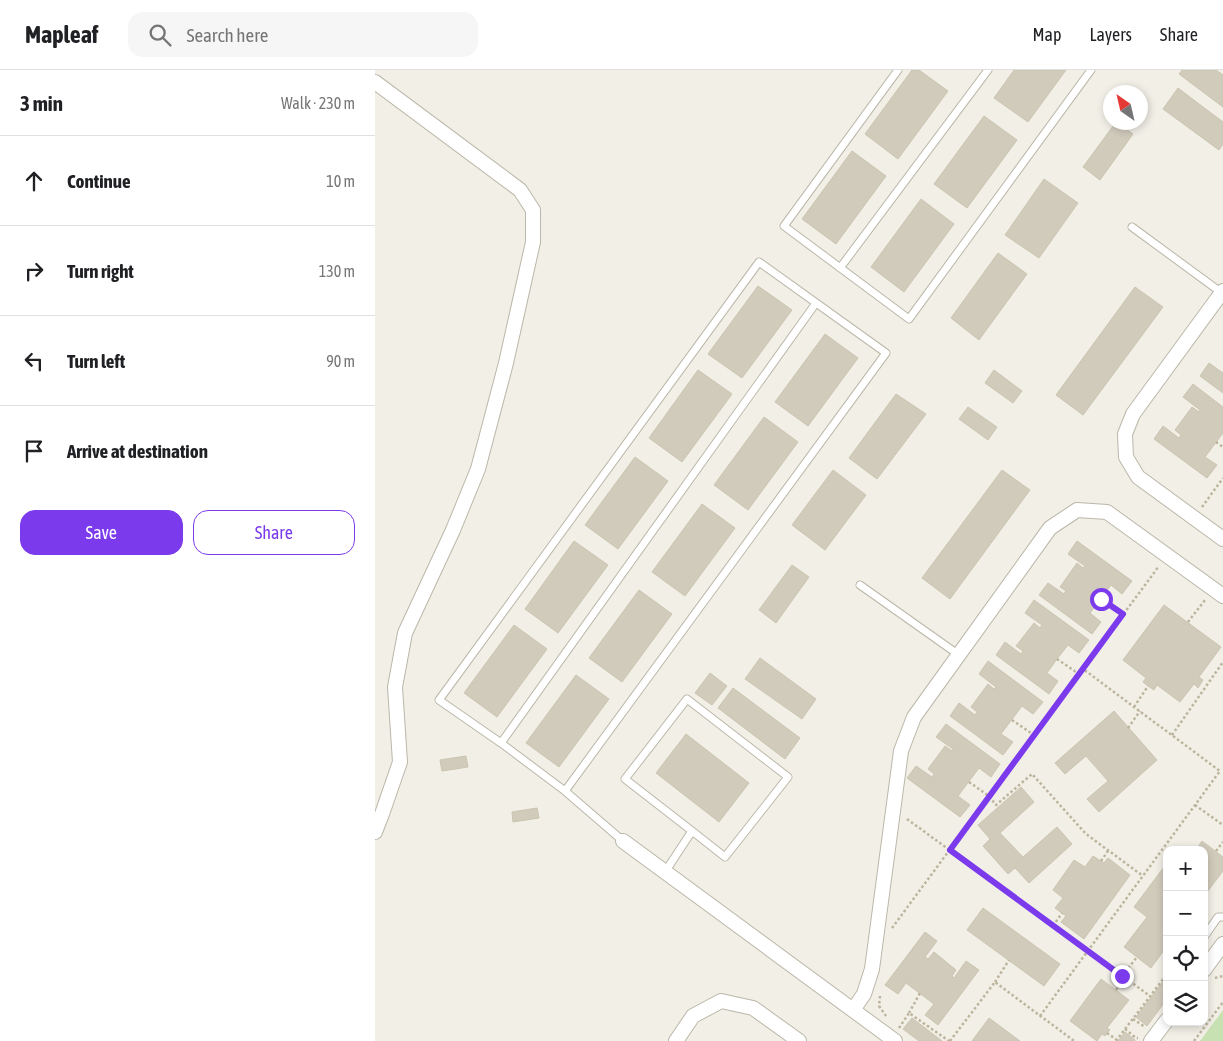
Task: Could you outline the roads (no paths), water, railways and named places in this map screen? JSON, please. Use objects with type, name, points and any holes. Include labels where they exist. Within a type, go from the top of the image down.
[{"type":"street","points":[[375,82],[521,190],[533,210],[533,242],[506,363],[478,469],[453,530],[405,633],[395,687],[400,762],[375,832]]},
{"type":"street","points":[[1222,292],[1133,414],[1125,434],[1126,458],[1138,476],[1223,539]]},
{"type":"street","points":[[853,1010],[864,994],[872,969],[901,751],[914,717],[1050,528],[1077,510],[1107,512],[1223,596]]},
{"type":"street","points":[[623,841],[895,1041]]},
{"type":"street","points":[[1208,961],[1222,949]]},
{"type":"street","points":[[675,1041],[693,1016],[721,1001],[753,1008],[799,1041]]},
{"type":"street","points":[[1146,1037],[1163,1023]]},
{"type":"lane","points":[[899,70],[784,226],[909,319],[1091,70]]},
{"type":"lane","points":[[840,268],[988,70]]},
{"type":"lane","points":[[1131,227],[1222,292]]},
{"type":"lane","points":[[565,791],[886,353],[759,262],[439,700],[501,742],[565,791],[623,841]]},
{"type":"lane","points":[[501,742],[816,303]]},
{"type":"lane","points":[[860,585],[959,655]]},
{"type":"lane","points":[[687,699],[788,777],[725,857],[692,831],[625,779],[687,699]]},
{"type":"lane","points":[[665,872],[692,831]]},
{"type":"lane","points":[[1205,936],[1218,918],[1223,917]]}]
